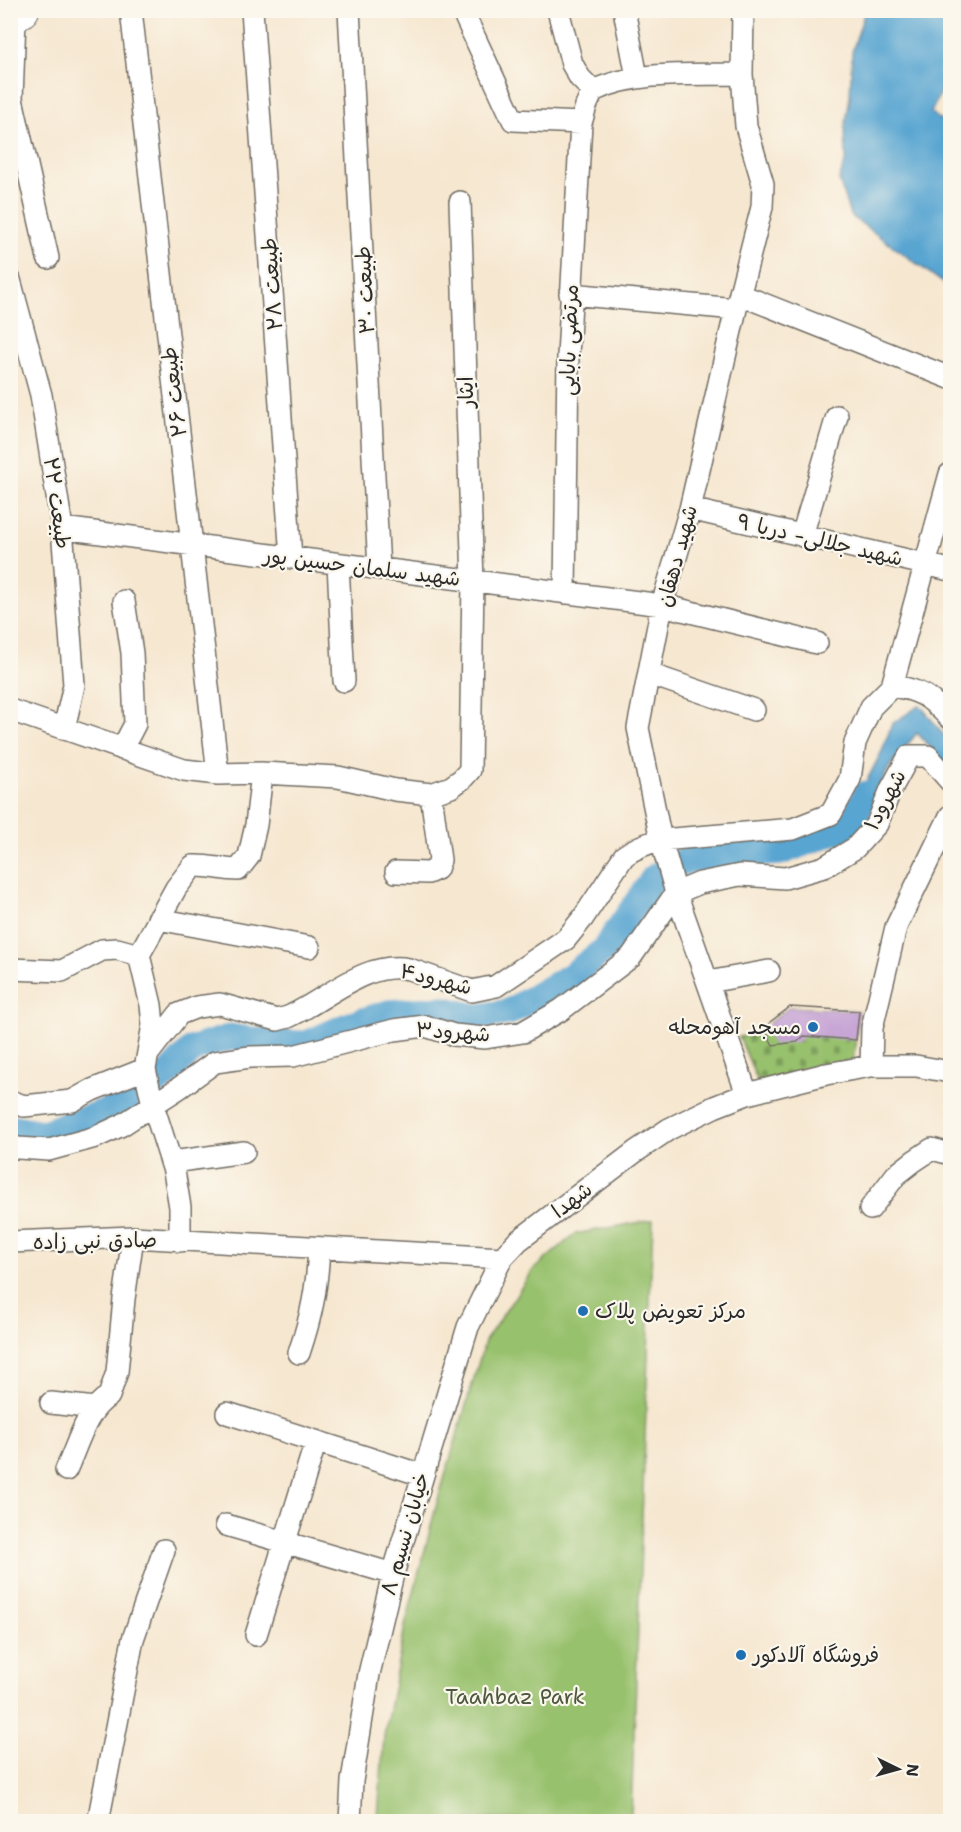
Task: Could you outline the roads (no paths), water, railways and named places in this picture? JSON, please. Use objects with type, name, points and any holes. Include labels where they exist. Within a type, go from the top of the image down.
[{"type":"street","name":"طبیعت ۲۶","points":[[130,10],[218,774]]},
{"type":"street","name":"طبیعت ۲۸","points":[[252,10],[291,558]]},
{"type":"street","name":"طبیعت ۳۰","points":[[349,10],[379,569]]},
{"type":"street","points":[[462,10],[513,120],[581,123]]},
{"type":"street","points":[[558,10],[572,64],[579,78],[593,91],[617,81],[637,77],[742,74]]},
{"type":"street","points":[[624,10],[637,77]]},
{"type":"street","name":"شهید دهقان","points":[[743,10],[742,74],[746,126],[760,172],[763,196],[690,509],[662,605],[638,728],[661,840],[675,893],[747,1094]]},
{"type":"street","points":[[16,16],[12,99],[48,258]]},
{"type":"street","name":"مرتضی بابایی","points":[[565,593],[570,294],[581,123],[593,91]]},
{"type":"street","name":"ایثار","points":[[430,794],[451,787],[470,770],[473,581],[460,202]]},
{"type":"street","name":"طبیعت ۲۲","points":[[10,280],[41,395],[62,528],[74,685],[64,729]]},
{"type":"street","points":[[570,294],[739,302],[951,378]]},
{"type":"street","points":[[802,536],[837,416]]},
{"type":"street","points":[[951,474],[892,686],[913,689],[930,699],[951,718]]},
{"type":"street","name":"شهید جلالی- دریا ۹","points":[[690,509],[951,570]]},
{"type":"street","name":"شهید سلمان حسین پور","points":[[62,528],[662,605],[817,643]]},
{"type":"street","points":[[338,564],[344,681]]},
{"type":"street","points":[[122,749],[135,724],[132,653],[124,601]]},
{"type":"street","points":[[649,674],[754,710]]},
{"type":"street","name":"شهرود۴","points":[[147,1062],[178,1014],[206,1005],[220,1004],[277,1020],[288,1017],[360,978],[384,968],[398,967],[472,991],[496,986],[566,939],[583,918],[624,856],[645,843],[793,829],[831,814],[850,779],[855,743],[871,706],[892,686]]},
{"type":"street","points":[[10,710],[184,770],[218,774],[262,773],[338,777],[395,790],[430,794],[440,860],[437,869],[429,873],[396,872]]},
{"type":"street","name":"شهرود۱","points":[[675,893],[700,883],[740,875],[786,878],[824,867],[855,848],[877,824],[891,789],[909,756],[928,756],[951,781]]},
{"type":"street","points":[[262,773],[256,825],[249,856],[238,870],[222,870],[206,865],[193,866],[176,888],[139,955],[151,1005],[153,1025],[147,1062],[153,1105],[172,1162],[180,1207],[180,1241],[502,1258]]},
{"type":"street","points":[[871,1066],[872,1028],[896,927],[951,816]]},
{"type":"street","name":"شهرود۳","points":[[10,1146],[49,1150],[72,1145],[122,1125],[214,1062],[250,1057],[292,1056],[394,1030],[425,1026],[454,1035],[485,1038],[523,1032],[561,1010],[631,957],[675,893]]},
{"type":"street","points":[[158,919],[309,947]]},
{"type":"street","points":[[10,969],[62,971],[102,950],[117,949],[139,955]]},
{"type":"street","points":[[708,982],[769,971]]},
{"type":"street","points":[[10,1101],[24,1106],[72,1101],[147,1062]]},
{"type":"street","name":"شهدا","points":[[502,1258],[518,1241],[562,1207],[669,1129],[714,1107],[747,1094],[826,1074],[871,1066],[916,1066],[951,1072]]},
{"type":"street","points":[[870,1209],[896,1174],[914,1161],[932,1149],[951,1154]]},
{"type":"street","points":[[172,1162],[244,1152]]},
{"type":"street","points":[[66,1470],[91,1412],[109,1396],[117,1372],[133,1237]]},
{"type":"street","name":"صادق نبی زاده","points":[[10,1242],[133,1237],[180,1241]]},
{"type":"street","points":[[298,1353],[310,1319],[317,1282],[319,1248]]},
{"type":"street","name":"خیابان نسیم ۸","points":[[350,1821],[352,1781],[369,1674],[393,1574],[468,1328],[502,1258]]},
{"type":"street","points":[[51,1403],[95,1408]]},
{"type":"street","points":[[227,1413],[422,1475]]},
{"type":"street","points":[[256,1635],[316,1441]]},
{"type":"street","points":[[226,1525],[393,1574]]},
{"type":"street","points":[[98,1821],[133,1639],[164,1550]]},
{"type":"water","points":[[865,11],[950,11],[946,79],[931,113],[950,126],[950,288],[850,215],[839,180],[846,159],[845,128],[850,96],[852,52]]},
{"type":"water","points":[[920,705],[950,743],[950,768],[917,733],[890,766],[854,832],[848,817],[882,751],[892,724]]},
{"type":"waterway","points":[[10,1127],[43,1133],[116,1108],[166,1076],[193,1049],[231,1037],[272,1043],[306,1044],[347,1026],[388,1013],[440,1009],[477,1017],[509,1012],[571,976],[604,950],[654,878],[676,864],[692,859],[781,852],[851,825],[866,794]]},
{"type":"place","name":"مسجد آهومحله","points":[[813,1027]]},
{"type":"place","name":"مرکز تعویض پلاک","points":[[583,1311]]},
{"type":"place","name":"فروشگاه آلادکور","points":[[741,1655]]},
{"type":"park label","name":"Taahbaz Park","points":[[515,1697]]}]
